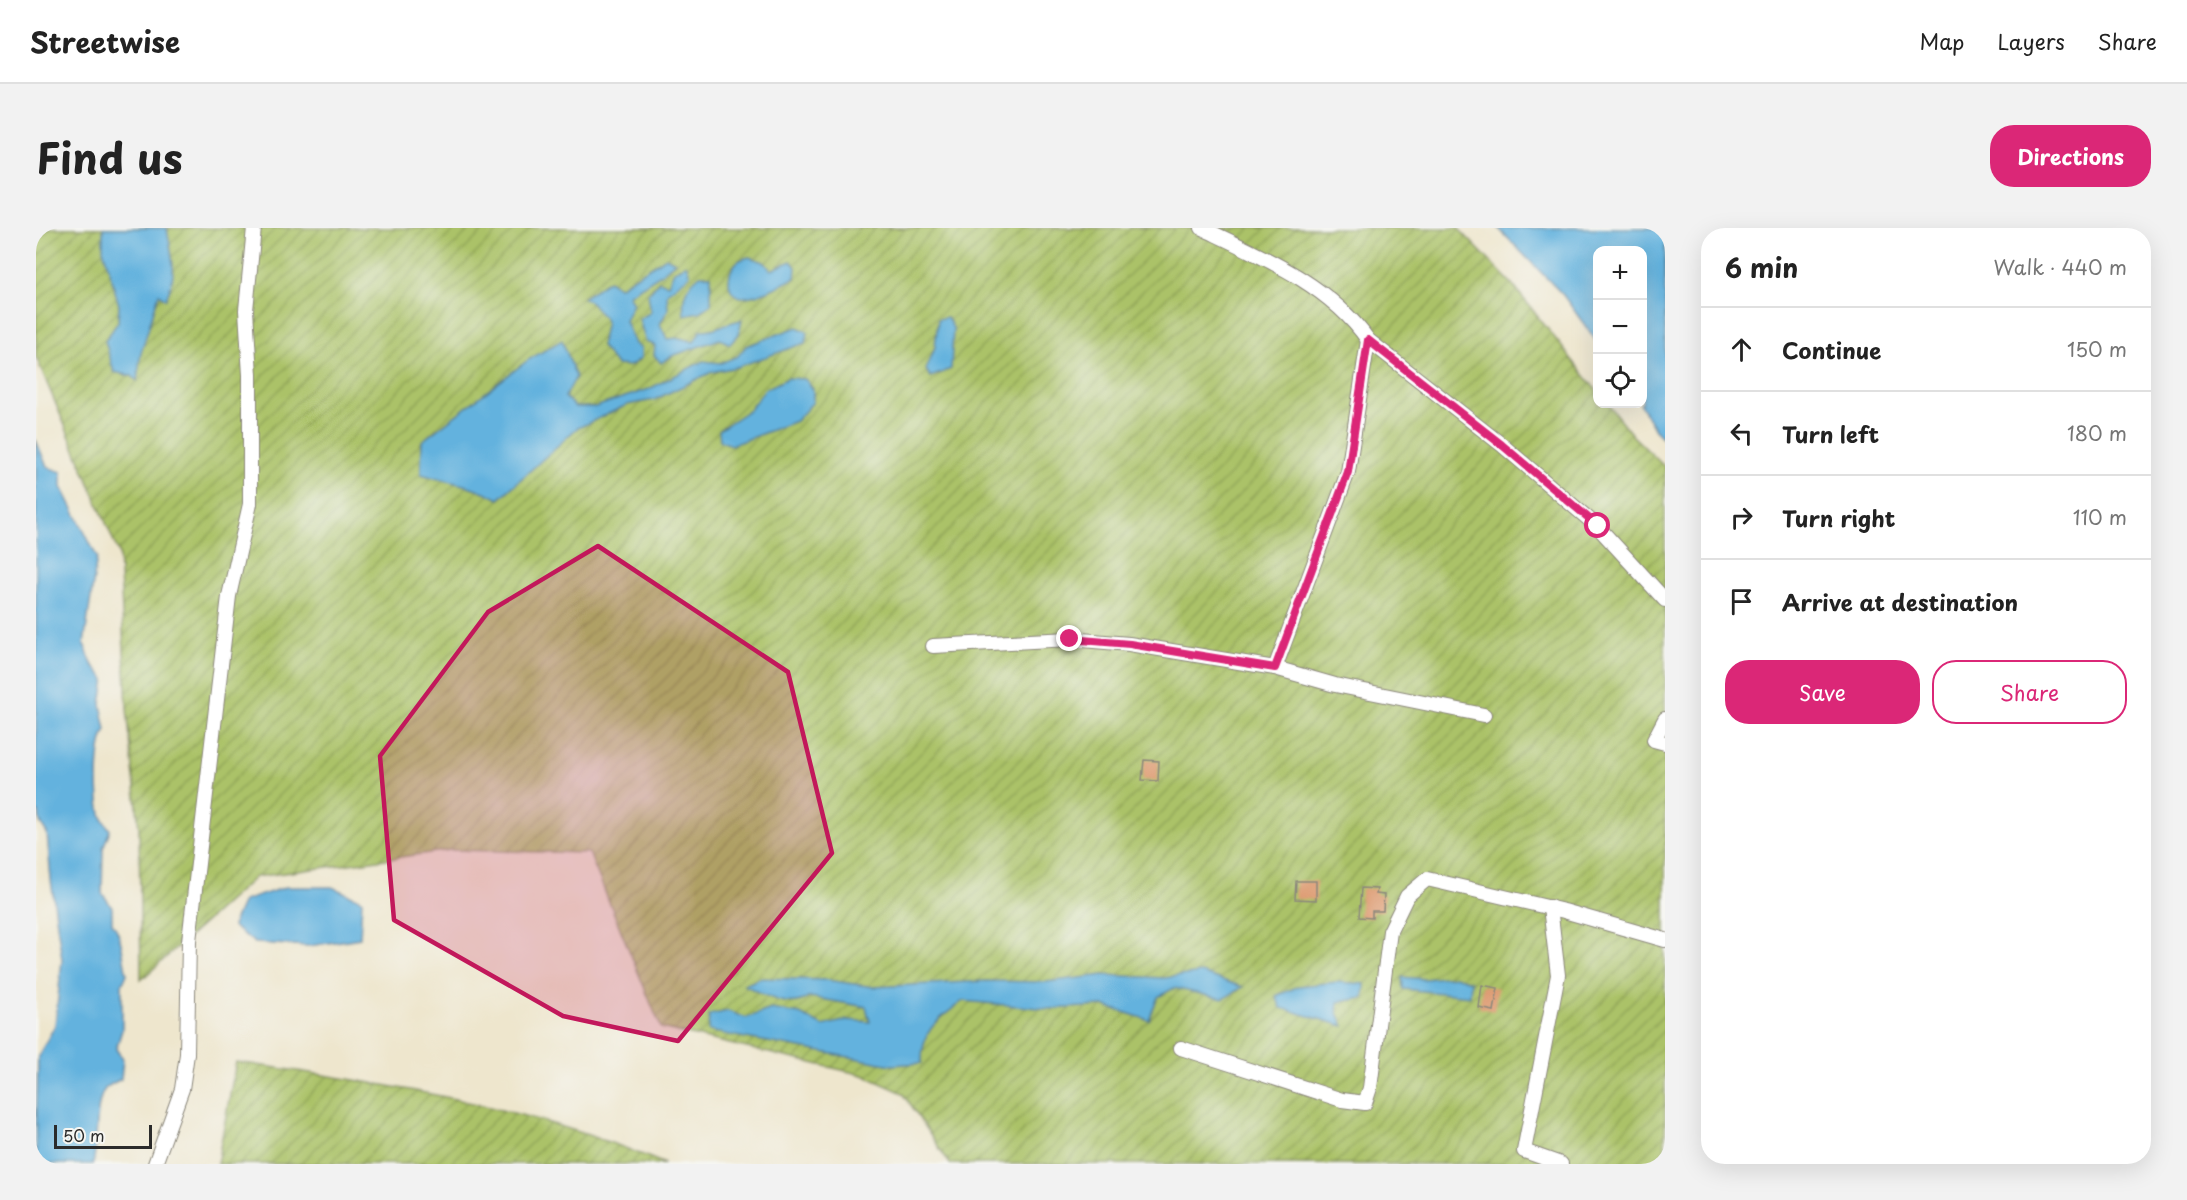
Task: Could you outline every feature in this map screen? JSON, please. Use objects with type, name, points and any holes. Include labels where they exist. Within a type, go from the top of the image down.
[{"type":"street","points":[[155,1164],[182,1089],[187,1054],[189,941],[228,607],[250,504],[250,375],[246,310],[254,228]]},
{"type":"street","points":[[1202,228],[1315,286],[1356,322],[1368,340],[1502,445],[1598,526],[1665,600]]},
{"type":"street","points":[[1275,668],[1348,472],[1368,340]]},
{"type":"street","points":[[933,646],[1070,639],[1130,644],[1275,668],[1335,686],[1485,715]]},
{"type":"street","points":[[1665,719],[1654,740],[1665,743]]},
{"type":"street","points":[[1181,1048],[1342,1100],[1365,1103],[1370,1088],[1390,931],[1407,896],[1427,879],[1550,908],[1665,940]]},
{"type":"street","points":[[1550,908],[1558,975],[1524,1151],[1561,1164]]},
{"type":"highlighted area","points":[[598,546],[788,672],[832,853],[678,1041],[563,1016],[394,920],[380,756],[488,612]]},
{"type":"green space","points":[[36,228],[1458,228],[1512,284],[1593,386],[1593,408],[1611,408],[1633,436],[1665,467],[1665,1164],[950,1164],[903,1093],[863,1075],[661,1028],[589,853],[451,850],[255,877],[141,980],[139,828],[127,709],[119,554],[36,357]]},
{"type":"green space","points":[[236,1062],[345,1078],[454,1099],[561,1126],[665,1164],[217,1164]]},
{"type":"water","points":[[103,228],[167,228],[173,264],[172,280],[166,299],[159,294],[141,353],[137,381],[132,376],[114,372],[105,341],[118,322],[119,305],[103,249]]},
{"type":"water","points":[[1498,228],[1665,228],[1665,440],[1655,430],[1642,408],[1647,408],[1647,246],[1593,246],[1593,336],[1563,295]]},
{"type":"water","points":[[666,257],[675,262],[628,295],[633,303],[625,321],[635,344],[641,348],[641,358],[630,366],[616,365],[601,346],[606,321],[592,303],[583,298],[609,280],[619,287]]},
{"type":"water","points":[[749,257],[764,262],[771,270],[791,261],[796,267],[795,278],[759,294],[739,297],[734,294],[729,285],[730,273],[736,263]]},
{"type":"water","points":[[686,264],[690,275],[667,293],[668,309],[660,324],[667,339],[680,338],[694,342],[701,330],[742,320],[739,334],[730,344],[720,339],[672,356],[661,363],[654,355],[655,345],[646,342],[639,319],[651,312],[648,294],[659,281],[668,284],[674,271]]},
{"type":"water","points":[[700,275],[711,275],[711,304],[699,312],[684,315],[686,292]]},
{"type":"water","points":[[947,317],[953,328],[951,369],[931,377],[926,370],[935,347],[938,319]]},
{"type":"water","points":[[797,327],[808,332],[805,343],[737,367],[712,372],[654,400],[627,405],[576,429],[499,499],[470,487],[421,474],[422,441],[528,360],[562,340],[576,377],[565,397],[575,407],[595,407],[649,389],[703,361],[721,363],[738,356],[746,346]]},
{"type":"water","points":[[788,378],[805,379],[813,389],[813,402],[796,421],[732,445],[720,441],[719,430],[749,410],[765,389]]},
{"type":"water","points":[[36,440],[47,467],[62,472],[62,487],[97,557],[84,644],[92,664],[105,679],[101,704],[106,730],[100,747],[98,783],[103,820],[110,830],[103,848],[102,893],[112,907],[112,923],[120,940],[127,974],[122,985],[122,1030],[116,1049],[123,1059],[121,1079],[106,1088],[99,1104],[93,1164],[36,1164],[38,1057],[55,1025],[62,960],[47,833],[40,822],[39,812],[36,812]]},
{"type":"water","points":[[286,887],[332,887],[362,900],[360,938],[309,946],[255,943],[232,926],[243,901]]},
{"type":"water","points":[[1201,973],[1243,987],[1223,999],[1174,988],[1158,997],[1149,1020],[1104,1006],[1049,1009],[963,1001],[939,1020],[928,1033],[922,1051],[922,1063],[892,1065],[708,1031],[709,1015],[728,1011],[746,1018],[771,1009],[800,1014],[823,1026],[847,1020],[870,1022],[866,1007],[810,997],[801,1001],[785,1002],[768,997],[744,985],[761,978],[827,980],[874,987],[986,981],[1046,982],[1104,975],[1164,978]]},
{"type":"water","points":[[1455,976],[1471,981],[1470,996],[1403,989],[1402,977],[1424,979]]},
{"type":"water","points":[[1337,982],[1365,984],[1364,998],[1338,1002],[1337,1011],[1344,1026],[1281,1008],[1276,996],[1299,986]]},
{"type":"building","points":[[1144,760],[1159,761],[1158,781],[1142,780]]},
{"type":"building","points":[[1296,881],[1316,881],[1316,900],[1295,899]]},
{"type":"building","points":[[1361,888],[1377,889],[1376,894],[1384,895],[1383,911],[1372,911],[1372,918],[1359,917]]},
{"type":"building","points":[[1482,985],[1498,988],[1494,1011],[1479,1008]]},
{"type":"route","points":[[1070,639],[1130,644],[1275,668],[1348,472],[1357,418],[1359,386],[1368,340],[1502,445],[1598,526]]}]
